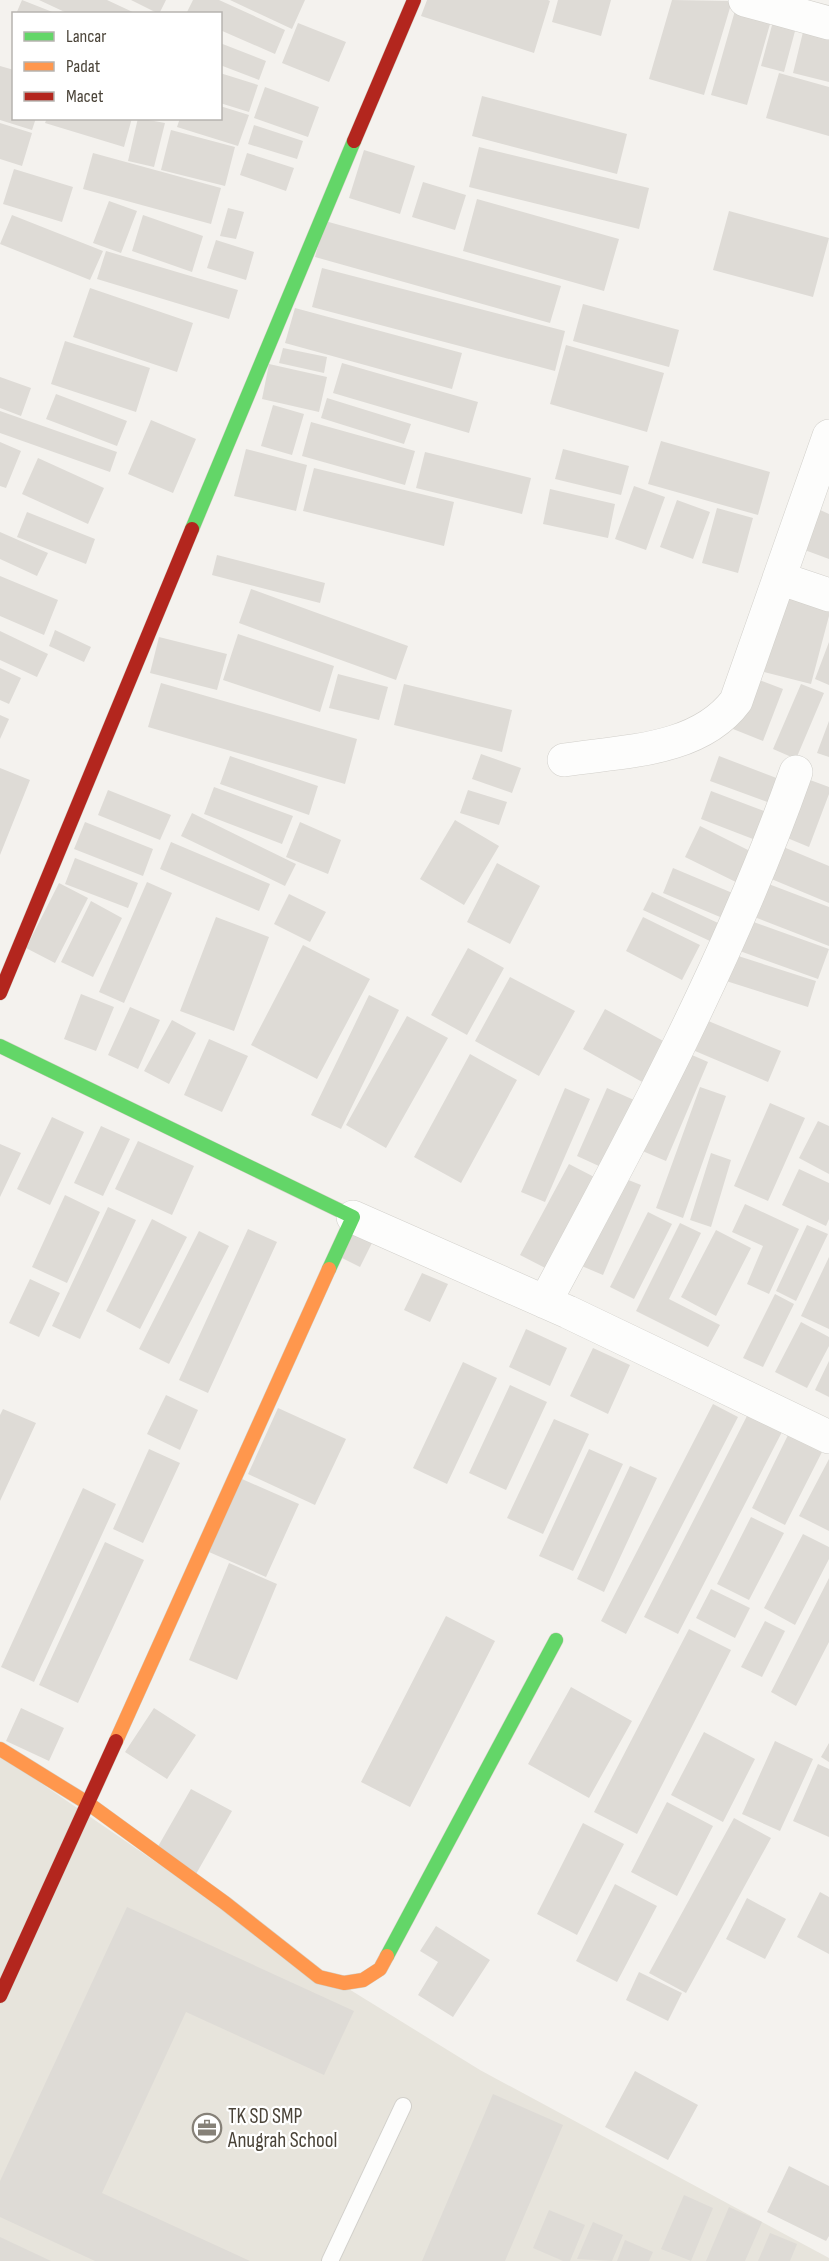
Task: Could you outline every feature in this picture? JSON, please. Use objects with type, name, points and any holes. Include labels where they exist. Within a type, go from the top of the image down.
[{"type":"street","points":[[0,993],[280,316],[414,0]]},
{"type":"street","points":[[746,0],[829,23]]},
{"type":"street","points":[[564,760],[667,744],[699,733],[716,723],[736,701],[829,436]]},
{"type":"street","points":[[779,578],[829,595]]},
{"type":"street","points":[[545,1302],[614,1173],[729,938],[778,823],[796,772]]},
{"type":"street","points":[[0,1046],[353,1217],[545,1302],[829,1437]]},
{"type":"street","points":[[0,1996],[89,1804],[353,1217]]},
{"type":"street","points":[[0,1749],[89,1804],[225,1903],[319,1977],[344,1983],[363,1980],[380,1969],[556,1640]]},
{"type":"lane","points":[[330,2261],[403,2106]]},
{"type":"shaded area","points":[[0,1755],[271,1941],[480,2070],[829,2258],[829,2261],[0,2261]]},
{"type":"building","points":[[22,0],[52,12],[17,12]]},
{"type":"building","points":[[39,0],[107,0],[133,12],[65,12]]},
{"type":"building","points":[[131,0],[166,0],[160,12],[155,12]]},
{"type":"building","points":[[193,0],[219,0],[285,30],[275,54],[222,31],[222,12],[187,12]]},
{"type":"building","points":[[230,0],[305,0],[292,29]]},
{"type":"building","points":[[427,0],[550,1],[534,53],[421,16]]},
{"type":"building","points":[[558,0],[611,0],[601,36],[552,22]]},
{"type":"building","points":[[672,0],[732,1],[704,95],[649,79]]},
{"type":"building","points":[[738,0],[774,10],[747,105],[711,95]]},
{"type":"building","points":[[775,14],[798,20],[784,72],[761,66]]},
{"type":"building","points":[[298,23],[346,42],[329,82],[282,63]]},
{"type":"building","points":[[805,24],[829,30],[829,82],[793,73]]},
{"type":"building","points":[[222,44],[266,61],[259,80],[222,66]]},
{"type":"building","points":[[0,66],[12,69],[12,120],[35,120],[32,130],[0,120]]},
{"type":"building","points":[[779,73],[829,87],[829,136],[766,118]]},
{"type":"building","points":[[222,74],[258,85],[249,112],[222,104]]},
{"type":"building","points":[[265,87],[319,107],[308,137],[254,118]]},
{"type":"building","points":[[482,96],[627,134],[617,174],[472,136]]},
{"type":"building","points":[[222,107],[249,115],[238,146],[177,127],[179,120],[222,120]]},
{"type":"building","points":[[46,120],[131,120],[124,147],[45,123]]},
{"type":"building","points":[[138,120],[165,123],[154,167],[128,161]]},
{"type":"building","points":[[0,123],[32,133],[22,166],[0,159]]},
{"type":"building","points":[[254,125],[303,141],[297,159],[248,144]]},
{"type":"building","points":[[171,130],[235,147],[225,186],[161,170]]},
{"type":"building","points":[[479,147],[649,188],[639,229],[469,187]]},
{"type":"building","points":[[364,150],[415,166],[400,214],[349,198]]},
{"type":"building","points":[[93,153],[221,188],[211,224],[83,189]]},
{"type":"building","points":[[247,153],[294,168],[286,191],[240,175]]},
{"type":"building","points":[[14,169],[73,187],[62,222],[3,204]]},
{"type":"building","points":[[423,182],[466,195],[455,230],[412,217]]},
{"type":"building","points":[[477,199],[619,239],[604,291],[463,251]]},
{"type":"building","points":[[109,201],[137,211],[121,253],[93,243]]},
{"type":"building","points":[[228,208],[244,212],[236,239],[220,236]]},
{"type":"building","points":[[729,211],[829,238],[813,297],[713,270]]},
{"type":"building","points":[[12,215],[103,251],[90,280],[0,244]]},
{"type":"building","points":[[143,215],[203,236],[192,272],[132,251]]},
{"type":"building","points":[[325,221],[561,286],[550,323],[315,257]]},
{"type":"building","points":[[216,240],[254,252],[246,280],[207,268]]},
{"type":"building","points":[[106,251],[238,290],[229,319],[97,279]]},
{"type":"building","points":[[322,268],[565,331],[555,371],[312,307]]},
{"type":"building","points":[[90,288],[193,323],[177,372],[73,337]]},
{"type":"building","points":[[583,304],[679,330],[669,367],[573,341]]},
{"type":"building","points":[[295,308],[462,353],[452,389],[285,343]]},
{"type":"building","points":[[65,341],[150,368],[136,412],[51,384]]},
{"type":"building","points":[[566,345],[664,373],[647,432],[550,404]]},
{"type":"building","points":[[283,348],[327,357],[324,373],[279,363]]},
{"type":"building","points":[[342,363],[478,402],[469,433],[333,393]]},
{"type":"building","points":[[269,364],[327,377],[319,412],[262,399]]},
{"type":"building","points":[[0,377],[31,388],[21,416],[0,408]]},
{"type":"building","points":[[56,394],[127,421],[117,446],[46,419]]},
{"type":"building","points":[[327,398],[411,424],[404,444],[321,418]]},
{"type":"building","points":[[273,405],[304,414],[292,455],[261,446]]},
{"type":"building","points":[[0,411],[117,452],[110,472],[0,433]]},
{"type":"building","points":[[151,420],[196,439],[173,493],[128,474]]},
{"type":"building","points":[[311,422],[415,451],[405,485],[302,456]]},
{"type":"building","points":[[661,441],[770,472],[758,515],[648,484]]},
{"type":"building","points":[[0,442],[21,451],[6,488],[0,486]]},
{"type":"building","points":[[246,449],[307,465],[296,511],[234,496]]},
{"type":"building","points":[[563,449],[629,466],[621,495],[555,479]]},
{"type":"building","points":[[425,452],[531,478],[522,514],[416,488]]},
{"type":"building","points":[[38,458],[104,488],[88,524],[22,494]]},
{"type":"building","points":[[314,468],[454,502],[444,546],[303,511]]},
{"type":"building","points":[[634,486],[665,497],[646,550],[615,539]]},
{"type":"building","points":[[550,489],[615,504],[608,538],[543,524]]},
{"type":"building","points":[[677,500],[710,512],[693,559],[660,547]]},
{"type":"building","points":[[717,508],[753,518],[738,573],[702,563]]},
{"type":"building","points":[[818,509],[829,514],[829,559],[802,549]]},
{"type":"building","points":[[27,512],[95,539],[86,564],[17,537]]},
{"type":"building","points":[[0,532],[48,553],[37,576],[0,559]]},
{"type":"building","points":[[217,555],[325,583],[320,603],[212,575]]},
{"type":"building","points":[[0,576],[58,600],[44,635],[0,616]]},
{"type":"building","points":[[251,589],[408,646],[396,680],[239,623]]},
{"type":"building","points":[[785,594],[829,605],[829,616],[811,684],[764,672]]},
{"type":"building","points":[[55,630],[91,647],[84,662],[49,646]]},
{"type":"building","points":[[0,631],[48,654],[37,677],[0,660]]},
{"type":"building","points":[[238,634],[334,666],[320,712],[223,680]]},
{"type":"building","points":[[159,637],[227,654],[217,690],[150,673]]},
{"type":"building","points":[[829,642],[829,685],[815,679]]},
{"type":"building","points":[[0,668],[21,678],[9,704],[0,700]]},
{"type":"building","points":[[338,674],[388,687],[379,720],[329,708]]},
{"type":"building","points":[[754,678],[783,689],[763,741],[733,729]]},
{"type":"building","points":[[161,683],[357,739],[345,784],[148,727]]},
{"type":"building","points":[[404,684],[512,710],[502,752],[394,725]]},
{"type":"building","points":[[801,684],[824,693],[796,759],[773,749]]},
{"type":"building","points":[[0,715],[9,719],[0,739]]},
{"type":"building","points":[[829,721],[829,757],[817,753]]},
{"type":"building","points":[[481,754],[521,768],[512,793],[472,779]]},
{"type":"building","points":[[230,756],[318,786],[309,815],[220,784]]},
{"type":"building","points":[[719,756],[787,782],[778,806],[710,781]]},
{"type":"building","points":[[0,768],[30,780],[0,855]]},
{"type":"building","points":[[802,777],[829,787],[829,794],[809,847],[780,835]]},
{"type":"building","points":[[214,787],[293,816],[282,844],[204,814]]},
{"type":"building","points":[[108,790],[171,815],[160,840],[98,815]]},
{"type":"building","points":[[468,790],[507,802],[499,825],[460,813]]},
{"type":"building","points":[[711,791],[777,816],[766,844],[701,819]]},
{"type":"building","points":[[192,813],[296,864],[285,886],[181,836]]},
{"type":"building","points":[[455,820],[499,846],[464,905],[420,879]]},
{"type":"building","points":[[85,822],[153,849],[143,876],[74,849]]},
{"type":"building","points":[[300,822],[341,840],[328,874],[286,857]]},
{"type":"building","points":[[700,826],[762,857],[746,887],[685,857]]},
{"type":"building","points":[[171,842],[270,884],[259,911],[160,869]]},
{"type":"building","points":[[781,846],[829,866],[829,903],[769,878]]},
{"type":"building","points":[[75,858],[138,883],[128,908],[65,884]]},
{"type":"building","points":[[497,863],[540,886],[510,944],[467,922]]},
{"type":"building","points":[[673,868],[742,897],[732,922],[663,893]]},
{"type":"building","points":[[147,882],[172,893],[124,1003],[99,992]]},
{"type":"building","points":[[59,883],[88,898],[55,963],[26,948]]},
{"type":"building","points":[[766,883],[829,907],[829,946],[752,916]]},
{"type":"building","points":[[652,892],[718,923],[710,941],[643,910]]},
{"type":"building","points":[[289,894],[326,912],[310,942],[274,924]]},
{"type":"building","points":[[91,901],[122,918],[93,977],[61,962]]},
{"type":"building","points":[[216,917],[269,937],[234,1031],[180,1011]]},
{"type":"building","points":[[643,917],[700,945],[682,980],[626,951]]},
{"type":"building","points":[[748,920],[829,949],[818,979],[737,950]]},
{"type":"building","points":[[303,945],[370,979],[317,1079],[251,1045]]},
{"type":"building","points":[[468,948],[504,968],[467,1035],[431,1015]]},
{"type":"building","points":[[732,954],[816,981],[808,1007],[723,980]]},
{"type":"building","points":[[510,977],[575,1011],[539,1076],[475,1041]]},
{"type":"building","points":[[81,994],[114,1007],[96,1051],[64,1039]]},
{"type":"building","points":[[369,995],[399,1010],[341,1129],[311,1115]]},
{"type":"building","points":[[130,1007],[160,1020],[138,1069],[108,1055]]},
{"type":"building","points":[[605,1009],[667,1043],[644,1083],[583,1049]]},
{"type":"building","points":[[407,1016],[448,1038],[386,1148],[346,1125]]},
{"type":"building","points":[[701,1018],[781,1051],[768,1082],[688,1048]]},
{"type":"building","points":[[172,1020],[196,1033],[169,1084],[144,1071]]},
{"type":"building","points":[[209,1039],[248,1056],[222,1112],[184,1095]]},
{"type":"building","points":[[676,1048],[708,1062],[666,1161],[633,1147]]},
{"type":"building","points":[[470,1054],[517,1080],[461,1183],[414,1157]]},
{"type":"building","points":[[700,1087],[726,1096],[683,1218],[656,1208]]},
{"type":"building","points":[[565,1088],[590,1099],[545,1202],[521,1192]]},
{"type":"building","points":[[607,1088],[643,1104],[612,1172],[577,1156]]},
{"type":"building","points":[[770,1103],[805,1118],[768,1201],[734,1186]]},
{"type":"building","points":[[52,1117],[84,1132],[50,1205],[17,1189]]},
{"type":"building","points":[[818,1121],[829,1126],[829,1174],[799,1158]]},
{"type":"building","points":[[101,1126],[130,1139],[103,1196],[74,1183]]},
{"type":"building","points":[[138,1141],[194,1166],[172,1215],[115,1189]]},
{"type":"building","points":[[0,1144],[21,1153],[0,1197]]},
{"type":"building","points":[[711,1153],[731,1160],[711,1227],[690,1220]]},
{"type":"building","points":[[569,1164],[602,1181],[553,1272],[520,1255]]},
{"type":"building","points":[[799,1169],[829,1183],[829,1219],[826,1226],[782,1205]]},
{"type":"building","points":[[616,1175],[641,1185],[603,1275],[577,1264]]},
{"type":"building","points":[[65,1195],[100,1212],[67,1283],[32,1267]]},
{"type":"building","points":[[745,1204],[799,1229],[769,1294],[747,1284],[763,1246],[732,1232]]},
{"type":"building","points":[[108,1207],[136,1220],[80,1339],[52,1326]]},
{"type":"building","points":[[648,1212],[672,1224],[634,1299],[610,1287]]},
{"type":"building","points":[[152,1219],[187,1237],[140,1329],[106,1311]]},
{"type":"building","points":[[680,1223],[701,1233],[669,1299],[720,1325],[708,1347],[636,1311]]},
{"type":"building","points":[[807,1225],[828,1234],[796,1301],[776,1291]]},
{"type":"building","points":[[248,1229],[277,1242],[208,1393],[179,1380]]},
{"type":"building","points":[[716,1230],[751,1248],[716,1316],[681,1297]]},
{"type":"building","points":[[199,1231],[229,1246],[169,1364],[139,1349]]},
{"type":"building","points":[[351,1231],[373,1241],[360,1267],[340,1257]]},
{"type":"building","points":[[829,1257],[829,1329],[801,1316]]},
{"type":"building","points":[[422,1273],[448,1284],[430,1322],[404,1310]]},
{"type":"building","points":[[30,1279],[60,1293],[39,1337],[9,1323]]},
{"type":"building","points":[[775,1294],[794,1304],[763,1367],[743,1358]]},
{"type":"building","points":[[801,1322],[829,1337],[829,1346],[807,1388],[775,1372]]},
{"type":"building","points":[[526,1329],[567,1348],[550,1386],[509,1367]]},
{"type":"building","points":[[593,1348],[630,1365],[608,1414],[570,1396]]},
{"type":"building","points":[[829,1361],[829,1397],[815,1390]]},
{"type":"building","points":[[463,1362],[497,1378],[447,1484],[413,1468]]},
{"type":"building","points":[[510,1385],[547,1402],[506,1490],[469,1473]]},
{"type":"building","points":[[166,1395],[198,1410],[180,1450],[147,1434]]},
{"type":"building","points":[[713,1404],[738,1417],[626,1634],[601,1621]]},
{"type":"building","points":[[278,1408],[346,1439],[315,1505],[248,1474]]},
{"type":"building","points":[[3,1409],[36,1423],[0,1501],[0,1415]]},
{"type":"building","points":[[748,1414],[782,1432],[678,1634],[644,1617]]},
{"type":"building","points":[[554,1419],[589,1434],[543,1534],[507,1518]]},
{"type":"building","points":[[788,1435],[822,1452],[785,1525],[752,1508]]},
{"type":"building","points":[[149,1449],[180,1463],[143,1543],[113,1529]]},
{"type":"building","points":[[589,1449],[623,1464],[573,1571],[539,1556]]},
{"type":"building","points":[[829,1459],[829,1531],[799,1516]]},
{"type":"building","points":[[630,1466],[657,1478],[604,1592],[577,1579]]},
{"type":"building","points":[[242,1479],[299,1504],[266,1577],[209,1552]]},
{"type":"building","points":[[83,1488],[116,1504],[34,1682],[1,1667]]},
{"type":"building","points":[[751,1517],[784,1533],[749,1600],[717,1584]]},
{"type":"building","points":[[803,1534],[829,1547],[829,1559],[795,1625],[764,1608]]},
{"type":"building","points":[[105,1542],[144,1560],[78,1703],[39,1685]]},
{"type":"building","points":[[229,1563],[277,1584],[237,1680],[189,1660]]},
{"type":"building","points":[[829,1578],[829,1642],[796,1706],[771,1692]]},
{"type":"building","points":[[711,1589],[750,1608],[735,1638],[696,1618]]},
{"type":"building","points":[[446,1616],[495,1641],[410,1807],[361,1782]]},
{"type":"building","points":[[765,1621],[785,1631],[762,1677],[741,1667]]},
{"type":"building","points":[[689,1629],[731,1650],[637,1834],[594,1812]]},
{"type":"building","points":[[571,1687],[632,1721],[589,1798],[528,1764]]},
{"type":"building","points":[[21,1708],[64,1728],[49,1761],[6,1741]]},
{"type":"building","points":[[154,1708],[196,1735],[167,1779],[125,1752]]},
{"type":"building","points":[[704,1732],[755,1759],[723,1822],[671,1795]]},
{"type":"building","points":[[775,1741],[813,1759],[780,1831],[742,1814]]},
{"type":"building","points":[[829,1743],[829,1762],[821,1757]]},
{"type":"building","points":[[818,1764],[829,1769],[829,1837],[793,1821]]},
{"type":"building","points":[[191,1789],[232,1811],[196,1874],[156,1850]]},
{"type":"building","points":[[667,1802],[713,1826],[677,1896],[631,1872]]},
{"type":"building","points":[[734,1818],[771,1838],[686,1993],[649,1973]]},
{"type":"building","points":[[583,1823],[624,1844],[577,1935],[537,1914]]},
{"type":"building","points":[[615,1884],[657,1906],[617,1982],[576,1961]]},
{"type":"building","points":[[820,1892],[829,1897],[829,1954],[797,1937]]},
{"type":"building","points":[[747,1898],[786,1919],[765,1959],[726,1939]]},
{"type":"building","points":[[127,1907],[354,2011],[324,2075],[186,2012],[102,2193],[250,2261],[95,2261],[0,2217],[0,2181]]},
{"type":"building","points":[[436,1926],[490,1960],[453,2017],[418,1995],[438,1962],[420,1951]]},
{"type":"building","points":[[639,1972],[682,1993],[668,2021],[626,2000]]},
{"type":"building","points":[[635,2071],[698,2105],[668,2160],[605,2127]]},
{"type":"building","points":[[493,2094],[563,2125],[505,2261],[422,2261]]},
{"type":"building","points":[[789,2166],[829,2186],[829,2236],[826,2241],[767,2212]]},
{"type":"building","points":[[684,2195],[713,2208],[691,2261],[661,2249]]},
{"type":"building","points":[[729,2207],[762,2222],[745,2261],[706,2261]]},
{"type":"building","points":[[549,2210],[585,2225],[570,2261],[563,2261],[533,2248]]},
{"type":"building","points":[[593,2222],[623,2235],[612,2261],[577,2259]]},
{"type":"building","points":[[770,2233],[797,2244],[790,2261],[758,2261]]},
{"type":"building","points":[[0,2237],[51,2261],[0,2261]]},
{"type":"building","points":[[625,2240],[653,2252],[649,2261],[617,2261]]},
{"type":"traffic: fast","points":[[192,529],[354,141]]},
{"type":"traffic: fast","points":[[0,1046],[353,1217],[329,1269]]},
{"type":"traffic: fast","points":[[387,1956],[556,1640]]},
{"type":"traffic: slow","points":[[116,1741],[329,1269]]},
{"type":"traffic: slow","points":[[0,1749],[89,1804],[225,1903],[319,1977],[344,1983],[363,1980],[380,1969],[387,1956]]},
{"type":"traffic: jam","points":[[354,141],[414,0]]},
{"type":"traffic: jam","points":[[0,993],[192,529]]},
{"type":"traffic: jam","points":[[0,1996],[116,1741]]},
{"type":"place","name":"TK SD SMP Anugrah School","points":[[207,2128]]}]
